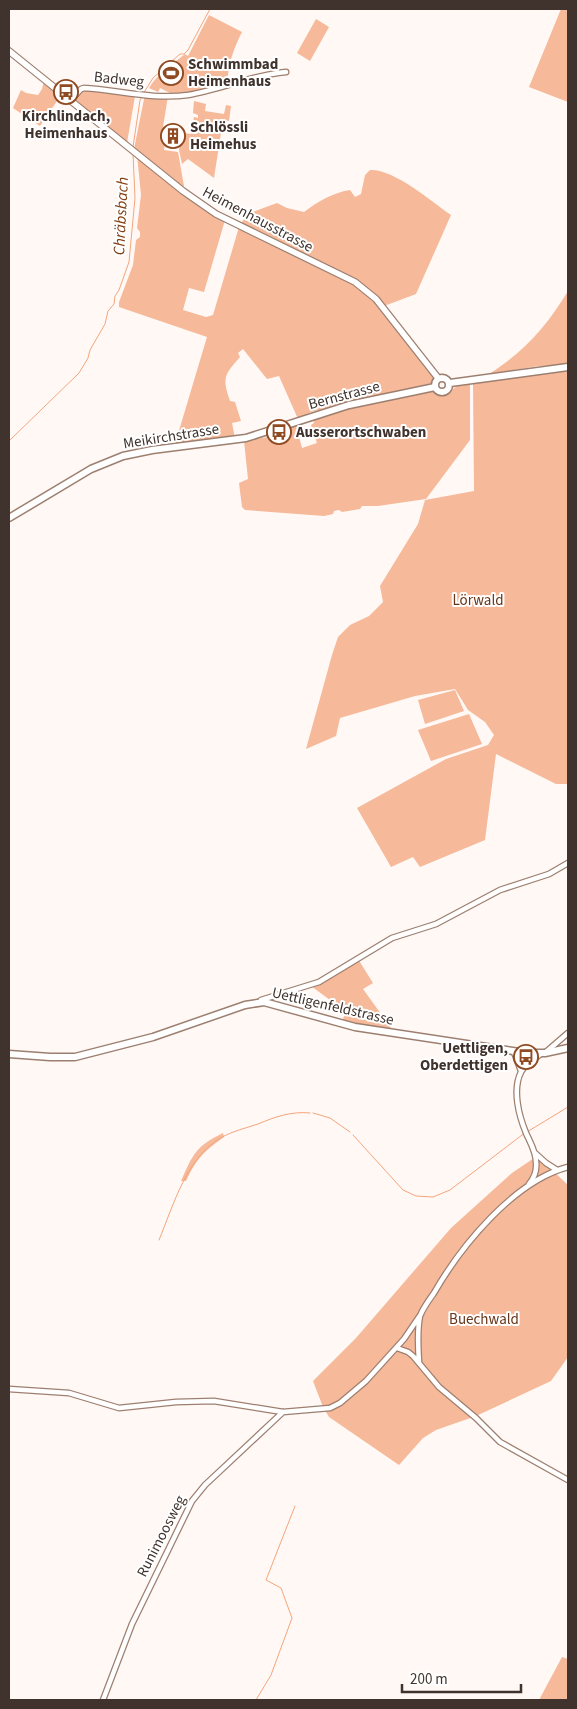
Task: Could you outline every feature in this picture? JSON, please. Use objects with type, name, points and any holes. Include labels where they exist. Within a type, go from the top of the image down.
[{"type":"main road","points":[[450,383],[568,367]]},
{"type":"main road","points":[[438,378],[445,378],[450,383],[448,390],[444,392],[439,392],[435,387],[438,378]]},
{"type":"main road","name":"Bernstrasse","points":[[260,434],[349,405],[435,387]]},
{"type":"main road","name":"Meikirchstrasse","points":[[10,517],[91,469],[114,458],[152,450],[231,440],[260,434]]},
{"type":"main road","name":"Uettligenfeldstrasse","points":[[9,1054],[50,1058],[75,1057],[153,1037],[258,1002],[276,1004],[355,1027],[514,1052],[543,1053],[568,1048]]},
{"type":"street","name":"Heimenhausstrasse","points":[[9,51],[186,193],[216,214],[355,282],[368,291],[438,378]]},
{"type":"street","name":"Badweg","points":[[71,100],[80,89],[84,88],[168,96],[188,95],[262,75],[286,72]]},
{"type":"street","points":[[258,1002],[319,982],[392,938],[436,924],[500,890],[549,874],[568,863]]},
{"type":"street","points":[[276,1004],[277,995]]},
{"type":"street","points":[[521,1070],[568,1033]]},
{"type":"street","points":[[514,1052],[521,1070],[517,1093],[520,1114],[535,1153],[536,1168],[529,1185]]},
{"type":"street","points":[[535,1153],[557,1170]]},
{"type":"street","points":[[9,1389],[69,1393],[119,1408],[176,1402],[214,1402],[283,1412],[326,1409],[336,1406],[363,1384],[397,1348],[421,1314],[444,1274],[459,1254],[504,1206],[529,1185],[557,1170],[568,1167]]},
{"type":"street","points":[[419,1362],[418,1337],[421,1314]]},
{"type":"street","points":[[397,1348],[408,1352],[419,1362],[439,1387],[476,1418],[500,1442],[568,1480]]},
{"type":"street","name":"Runimoosweg","points":[[103,1700],[132,1624],[192,1502],[205,1485],[283,1412]]},
{"type":"green space","points":[[561,9],[568,9],[568,102],[529,87]]},
{"type":"green space","points":[[209,15],[242,32],[228,70],[227,85],[188,94],[169,95],[170,93],[160,88],[158,92],[149,88],[156,78],[185,54],[188,56]]},
{"type":"green space","points":[[316,19],[329,27],[310,61],[297,53]]},
{"type":"green space","points":[[44,81],[59,94],[59,98],[40,126],[13,108],[21,90],[38,95]]},
{"type":"green space","points":[[82,90],[135,96],[127,143],[77,103],[76,97]]},
{"type":"green space","points":[[145,94],[168,96],[163,127],[167,130],[164,150],[178,152],[184,186],[181,187],[134,149]]},
{"type":"green space","points":[[194,101],[206,104],[205,111],[224,114],[226,105],[231,106],[229,121],[223,120],[214,178],[188,159],[182,164],[179,150],[181,138],[184,133],[191,134],[194,117],[198,118],[198,115],[193,113]]},
{"type":"green space","points":[[137,155],[225,220],[204,292],[189,288],[183,310],[206,317],[213,315],[239,227],[247,214],[277,203],[287,208],[304,212],[326,198],[350,190],[355,197],[361,194],[365,175],[370,170],[380,171],[401,180],[451,215],[416,294],[384,306],[434,375],[432,383],[311,412],[298,419],[279,376],[267,379],[243,349],[238,353],[240,357],[228,373],[225,382],[230,401],[235,402],[241,421],[232,423],[235,438],[175,444],[207,337],[119,307],[119,302],[133,265],[136,240],[140,237],[140,232],[137,228],[141,195]]},
{"type":"green space","points":[[568,291],[568,365],[538,366],[489,374],[513,357],[534,337],[552,316]]},
{"type":"green space","name":"Lörwald","points":[[568,369],[568,784],[556,784],[496,754],[485,840],[420,867],[413,857],[391,867],[357,808],[446,759],[488,745],[494,735],[485,722],[468,710],[455,689],[415,696],[340,718],[336,736],[306,749],[338,637],[350,625],[369,616],[383,602],[380,586],[418,524],[425,500],[474,491],[473,382]]},
{"type":"green space","points":[[469,383],[470,440],[426,499],[378,506],[362,506],[360,509],[342,512],[339,510],[324,516],[245,510],[242,507],[239,483],[248,479],[244,441],[268,437],[296,425],[302,448],[317,443],[311,425],[314,423],[313,419],[349,407],[431,390],[444,395],[458,386]]},
{"type":"green space","points":[[455,690],[464,711],[425,724],[418,700]]},
{"type":"green space","points":[[469,714],[482,744],[431,761],[418,730]]},
{"type":"green space","points":[[358,959],[373,983],[363,989],[394,1032],[341,1023],[348,1008],[330,1000],[311,986]]},
{"type":"green space","points":[[223,1133],[224,1137],[197,1161],[186,1181],[181,1181],[196,1152],[207,1142]]},
{"type":"green space","name":"Buechwald","points":[[537,1156],[568,1185],[568,1357],[551,1381],[476,1416],[436,1430],[423,1438],[399,1465],[329,1417],[313,1381],[356,1338],[451,1228],[512,1173]]},
{"type":"green space","points":[[562,1657],[568,1659],[568,1700],[539,1700]]},
{"type":"waterway","name":"Chräbsbach","points":[[143,94],[153,78],[180,54],[184,54],[188,50],[210,9]]},
{"type":"waterway","name":"Chräbsbach","points":[[133,147],[142,97]]},
{"type":"waterway","name":"Chräbsbach","points":[[9,441],[79,373],[105,324],[108,311],[114,304],[115,296],[129,262],[135,198],[133,153]]},
{"type":"waterway","points":[[353,1135],[403,1190],[416,1196],[433,1197],[450,1190],[522,1135],[568,1107]]},
{"type":"waterway","points":[[159,1240],[176,1197],[190,1169],[210,1146],[222,1137],[235,1131],[277,1117],[296,1113],[310,1113]]},
{"type":"waterway","points":[[313,1113],[330,1118],[350,1132]]},
{"type":"waterway","points":[[256,1700],[271,1675],[292,1618],[281,1588],[266,1580],[295,1506]]},
{"type":"place","name":"Schwimmbad Heimenhaus","points":[[171,73]]},
{"type":"place","name":"Kirchlindach, Heimenhaus","points":[[66,92]]},
{"type":"place","name":"Schlössli Heimehus","points":[[173,136]]},
{"type":"place","name":"Ausserortschwaben","points":[[279,432]]},
{"type":"place","name":"Uettligen, Oberdettigen","points":[[526,1057]]}]
